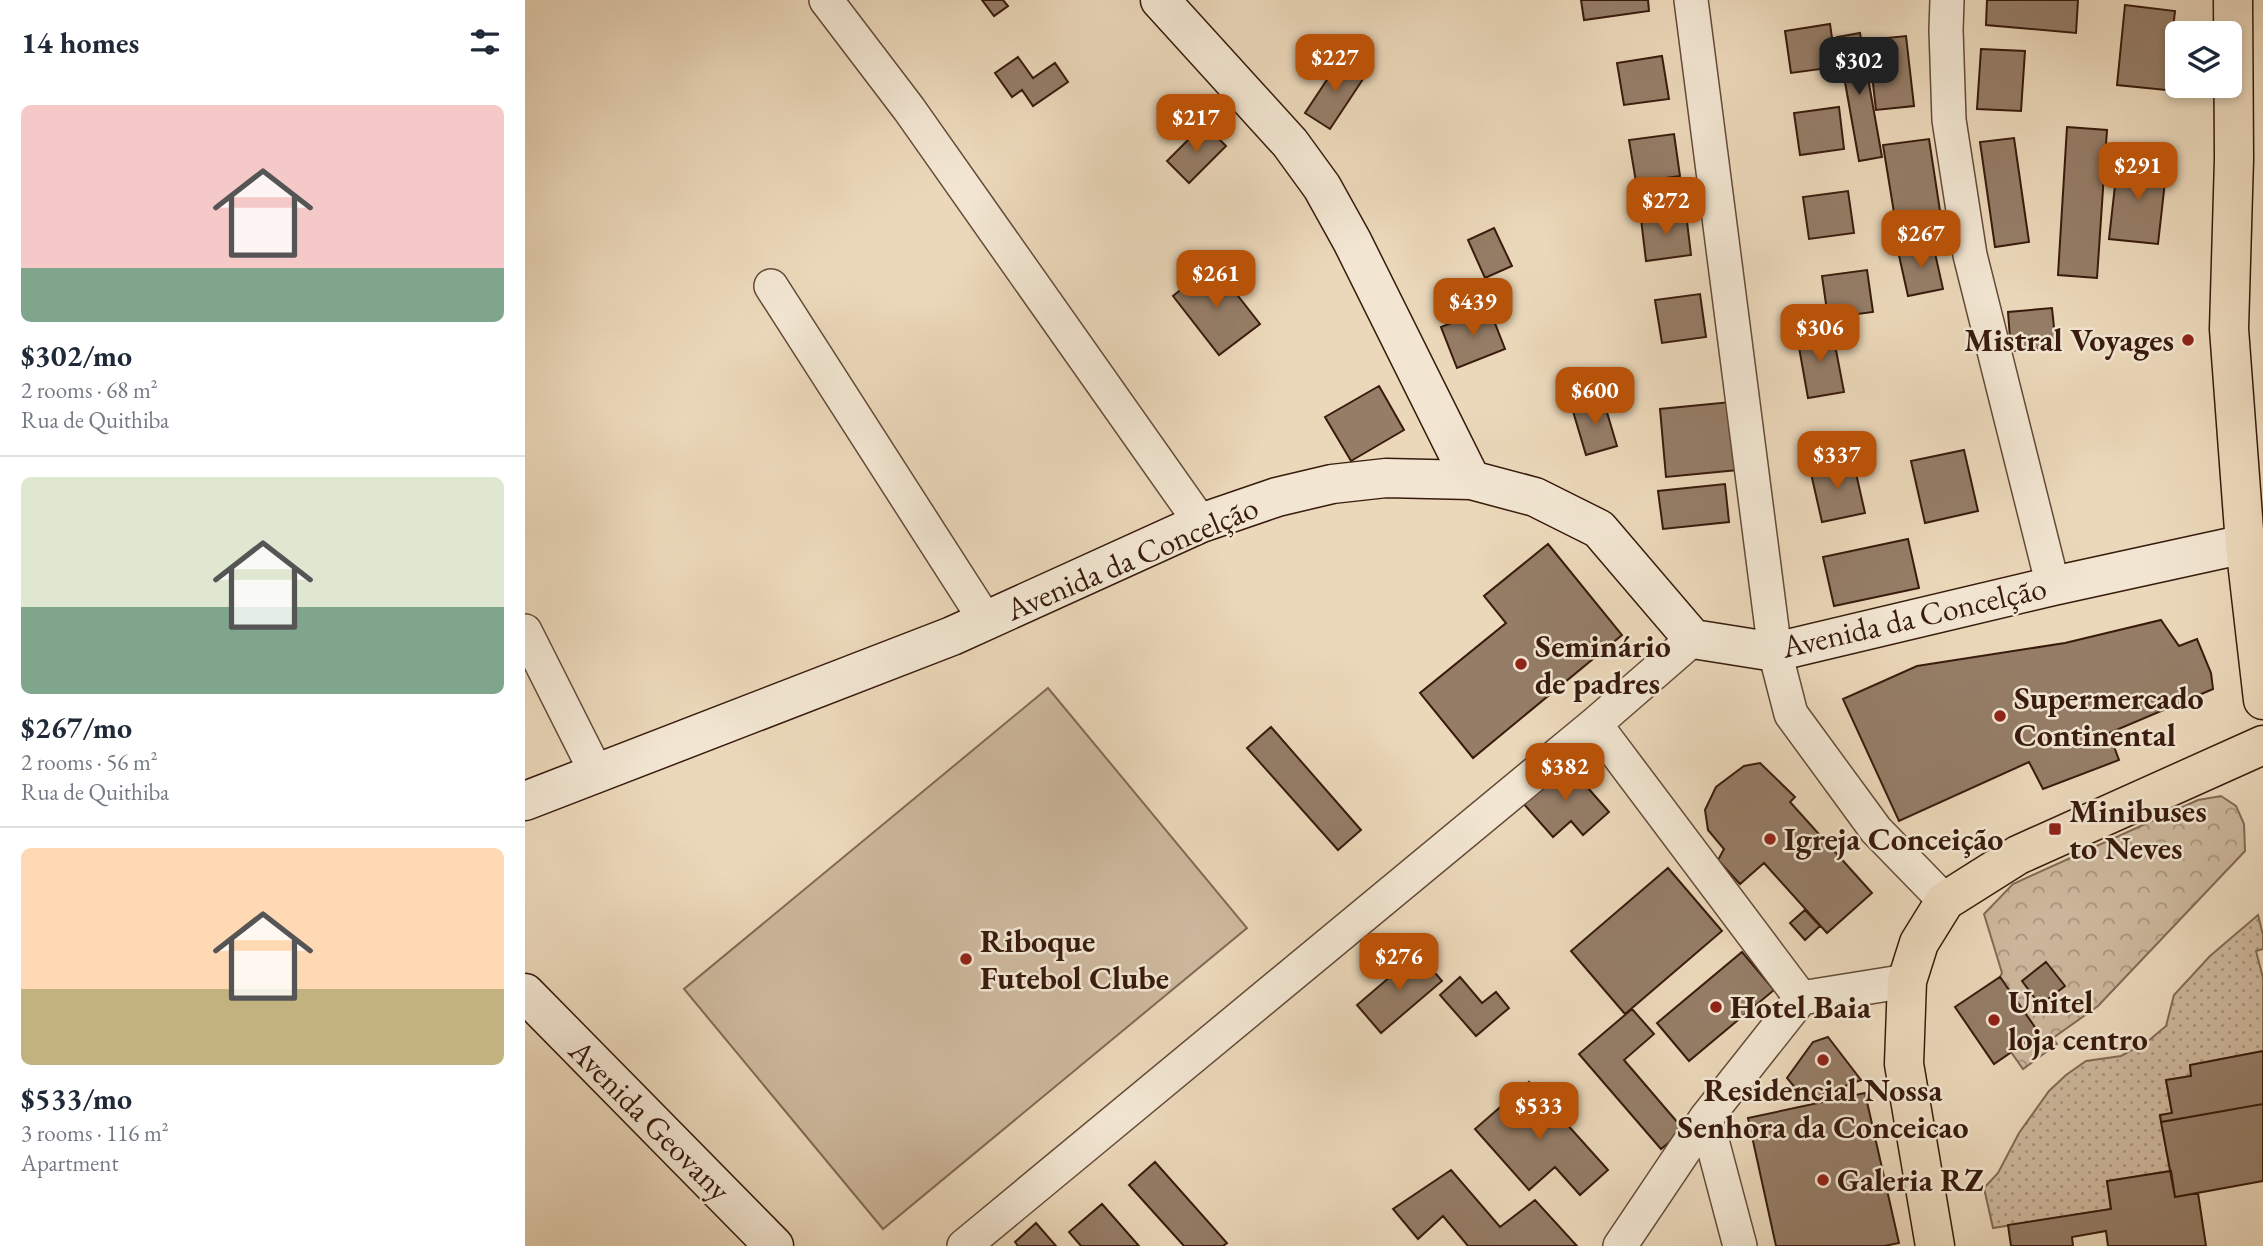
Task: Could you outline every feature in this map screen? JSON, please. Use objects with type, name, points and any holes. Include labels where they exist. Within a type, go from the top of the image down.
[{"type":"main road","points":[[1160,0],[1281,132],[1322,187],[1352,241],[1471,480]]},
{"type":"main road","points":[[2233,0],[2234,159],[2229,329],[2245,544],[2263,700]]},
{"type":"main road","name":"Avenida da Concelção","points":[[525,801],[986,621],[1201,523],[1277,497],[1332,484],[1386,478],[1471,480],[1535,497],[1599,529],[1693,639],[1775,652],[2245,544]]},
{"type":"main road","points":[[1935,1246],[1904,1064],[1907,981],[1919,943],[1945,901],[2018,855],[2263,745]]},
{"type":"main road","name":"Avenida Geovany","points":[[525,993],[774,1246]]},
{"type":"street","points":[[826,0],[909,109],[1201,523]]},
{"type":"street","points":[[1691,0],[1775,652],[1791,714],[1876,830],[1945,901]]},
{"type":"street","points":[[1947,0],[1945,30],[1949,120],[1970,255],[2053,586]]},
{"type":"street","points":[[771,286],[986,621]]},
{"type":"street","points":[[525,631],[597,774]]},
{"type":"street","points":[[964,1246],[1595,724],[1693,639]]},
{"type":"street","points":[[1595,724],[1801,998]]},
{"type":"street","points":[[1619,1246],[1706,1118],[1801,998],[1907,981]]},
{"type":"street","points":[[1706,1118],[1740,1246]]},
{"type":"green space","name":"Riboque Futebol Clube","points":[[1048,688],[1247,928],[883,1229],[684,989]]},
{"type":"green space","points":[[2221,796],[2236,806],[2244,824],[2245,851],[2098,1006],[2053,1038],[2057,1044],[2023,1069],[2011,1052],[2039,1033],[2000,977],[2002,973],[1984,914],[2013,884],[2198,800]]},
{"type":"green space","points":[[2258,915],[2263,935],[2263,949],[2256,951],[2263,978],[2263,1051],[2190,1065],[2191,1076],[2166,1080],[2172,1113],[2160,1115],[2171,1171],[2107,1181],[2111,1209],[1993,1228],[1984,1188],[1998,1173],[2019,1133],[2049,1091],[2086,1061],[2121,1056],[2147,1042],[2166,1026],[2174,995],[2210,956]]},
{"type":"building","points":[[982,0],[1003,0],[1008,6],[994,16]]},
{"type":"building","points":[[1581,0],[1648,0],[1649,11],[1584,20]]},
{"type":"building","points":[[1987,0],[2078,0],[2076,33],[1986,25]]},
{"type":"building","points":[[2125,5],[2175,11],[2174,21],[2165,21],[2165,90],[2117,85]]},
{"type":"building","points":[[1830,24],[1836,67],[1791,73],[1785,31]]},
{"type":"building","points":[[1860,33],[1882,157],[1859,161],[1837,37]]},
{"type":"building","points":[[1906,36],[1914,106],[1876,110],[1868,40]]},
{"type":"building","points":[[1981,49],[2025,51],[2021,111],[1977,109]]},
{"type":"building","points":[[1662,56],[1669,99],[1624,105],[1617,63]]},
{"type":"building","points":[[1018,57],[1033,78],[1055,63],[1068,82],[1033,106],[1022,90],[1012,97],[995,73]]},
{"type":"building","points":[[1340,60],[1365,76],[1330,129],[1305,113]]},
{"type":"building","points":[[1839,107],[1844,149],[1800,155],[1794,113]]},
{"type":"building","points":[[1204,124],[1226,146],[1189,183],[1167,161]]},
{"type":"building","points":[[2067,127],[2107,130],[2097,278],[2058,275]]},
{"type":"building","points":[[1674,134],[1680,176],[1636,182],[1629,140]]},
{"type":"building","points":[[2014,138],[2029,242],[1995,247],[1980,142]]},
{"type":"building","points":[[1929,139],[1942,224],[1897,231],[1883,145]]},
{"type":"building","points":[[2118,159],[2167,164],[2158,244],[2109,239]]},
{"type":"building","points":[[1848,191],[1854,233],[1809,239],[1803,197]]},
{"type":"building","points":[[1686,213],[1691,255],[1646,261],[1641,219]]},
{"type":"building","points":[[1494,228],[1512,266],[1485,278],[1468,240]]},
{"type":"building","points":[[1933,244],[1943,289],[1908,296],[1898,251]]},
{"type":"building","points":[[1213,264],[1260,324],[1219,355],[1173,296]]},
{"type":"building","points":[[1867,270],[1873,312],[1828,318],[1822,276]]},
{"type":"building","points":[[1700,294],[1706,337],[1662,343],[1655,300]]},
{"type":"building","points":[[1489,308],[1505,349],[1457,368],[1441,327]]},
{"type":"building","points":[[2052,308],[2056,347],[2011,351],[2008,312]]},
{"type":"building","points":[[1832,329],[1844,392],[1808,398],[1797,336]]},
{"type":"building","points":[[1379,386],[1404,430],[1351,461],[1325,417]]},
{"type":"building","points":[[1603,399],[1617,446],[1586,455],[1572,408]]},
{"type":"building","points":[[1741,401],[1748,469],[1666,477],[1660,409]]},
{"type":"building","points":[[1964,450],[1978,511],[1925,523],[1911,461]]},
{"type":"building","points":[[1853,460],[1865,513],[1822,522],[1810,469]]},
{"type":"building","points":[[1725,484],[1729,522],[1663,529],[1658,491]]},
{"type":"building","points":[[1908,539],[1919,588],[1834,606],[1823,557]]},
{"type":"building","name":"Seminário de padres","points":[[1548,544],[1622,635],[1473,758],[1420,693],[1506,623],[1484,596]]},
{"type":"building","name":"Supermercado Continental","points":[[2161,620],[2179,646],[2197,639],[2211,673],[2213,689],[2109,733],[2119,760],[2043,789],[2029,762],[1899,821],[1843,699],[1917,666],[2065,643]]},
{"type":"building","points":[[1271,727],[1361,830],[1338,850],[1247,748]]},
{"type":"building","points":[[1566,763],[1609,812],[1583,835],[1571,821],[1553,837],[1522,802]]},
{"type":"building","name":"Igreja Conceição","points":[[1760,763],[1795,797],[1790,802],[1872,893],[1827,933],[1764,863],[1740,884],[1718,860],[1724,849],[1708,830],[1705,810],[1716,787],[1744,766]]},
{"type":"building","points":[[1668,868],[1722,931],[1625,1014],[1571,951]]},
{"type":"building","points":[[1805,910],[1820,926],[1805,940],[1790,923]]},
{"type":"building","name":"Hotel Baia","points":[[1742,952],[1774,990],[1689,1061],[1657,1023]]},
{"type":"building","points":[[1418,953],[1442,981],[1381,1033],[1357,1005]]},
{"type":"building","points":[[2046,962],[2065,986],[2040,1005],[2022,981]]},
{"type":"building","points":[[1460,977],[1482,1003],[1496,992],[1509,1008],[1476,1036],[1440,995]]},
{"type":"building","points":[[2000,977],[2039,1033],[1994,1064],[1955,1007]]},
{"type":"building","points":[[1632,1009],[1654,1034],[1624,1060],[1684,1130],[1661,1149],[1579,1054]]},
{"type":"building","name":"Residencial Nossa Senhora da Conceicao","points":[[1828,1037],[1861,1080],[1806,1101],[1787,1078],[1813,1042]]},
{"type":"building","points":[[2263,1051],[2263,1104],[2161,1122],[2160,1115],[2172,1113],[2166,1080],[2191,1076],[2190,1065]]},
{"type":"building","points":[[1529,1082],[1608,1170],[1580,1195],[1555,1167],[1529,1190],[1475,1129]]},
{"type":"building","name":"Galeria RZ","points":[[1865,1093],[1899,1243],[1884,1246],[1776,1246],[1748,1118]]},
{"type":"building","points":[[2263,1104],[2263,1181],[2175,1197],[2161,1122]]},
{"type":"building","points":[[1155,1162],[1227,1243],[1223,1246],[1184,1246],[1129,1185]]},
{"type":"building","points":[[1451,1170],[1500,1227],[1535,1200],[1577,1246],[1468,1246],[1443,1216],[1418,1239],[1393,1209]]},
{"type":"building","points":[[2171,1171],[2175,1197],[2198,1193],[2206,1246],[2108,1246],[2106,1231],[2072,1237],[2073,1246],[2011,1246],[2008,1225],[2111,1209],[2107,1181]]},
{"type":"building","points":[[1102,1204],[1139,1246],[1081,1246],[1069,1232]]},
{"type":"building","points":[[1036,1223],[1056,1246],[1018,1246],[1015,1242]]},
{"type":"place","name":"Mistral Voyages","points":[[2188,340]]},
{"type":"place","name":"Seminário de padres","points":[[1521,664]]},
{"type":"place","name":"Supermercado Continental","points":[[2000,716]]},
{"type":"place","name":"Minibuses to Neves","points":[[2055,829]]},
{"type":"place","name":"Igreja Conceição","points":[[1770,839]]},
{"type":"place","name":"Riboque Futebol Clube","points":[[966,959]]},
{"type":"place","name":"Hotel Baia","points":[[1716,1007]]},
{"type":"place","name":"Unitel loja centro","points":[[1994,1020]]},
{"type":"place","name":"Residencial Nossa Senhora da Conceicao","points":[[1823,1060]]},
{"type":"place","name":"Galeria RZ","points":[[1823,1180]]}]
